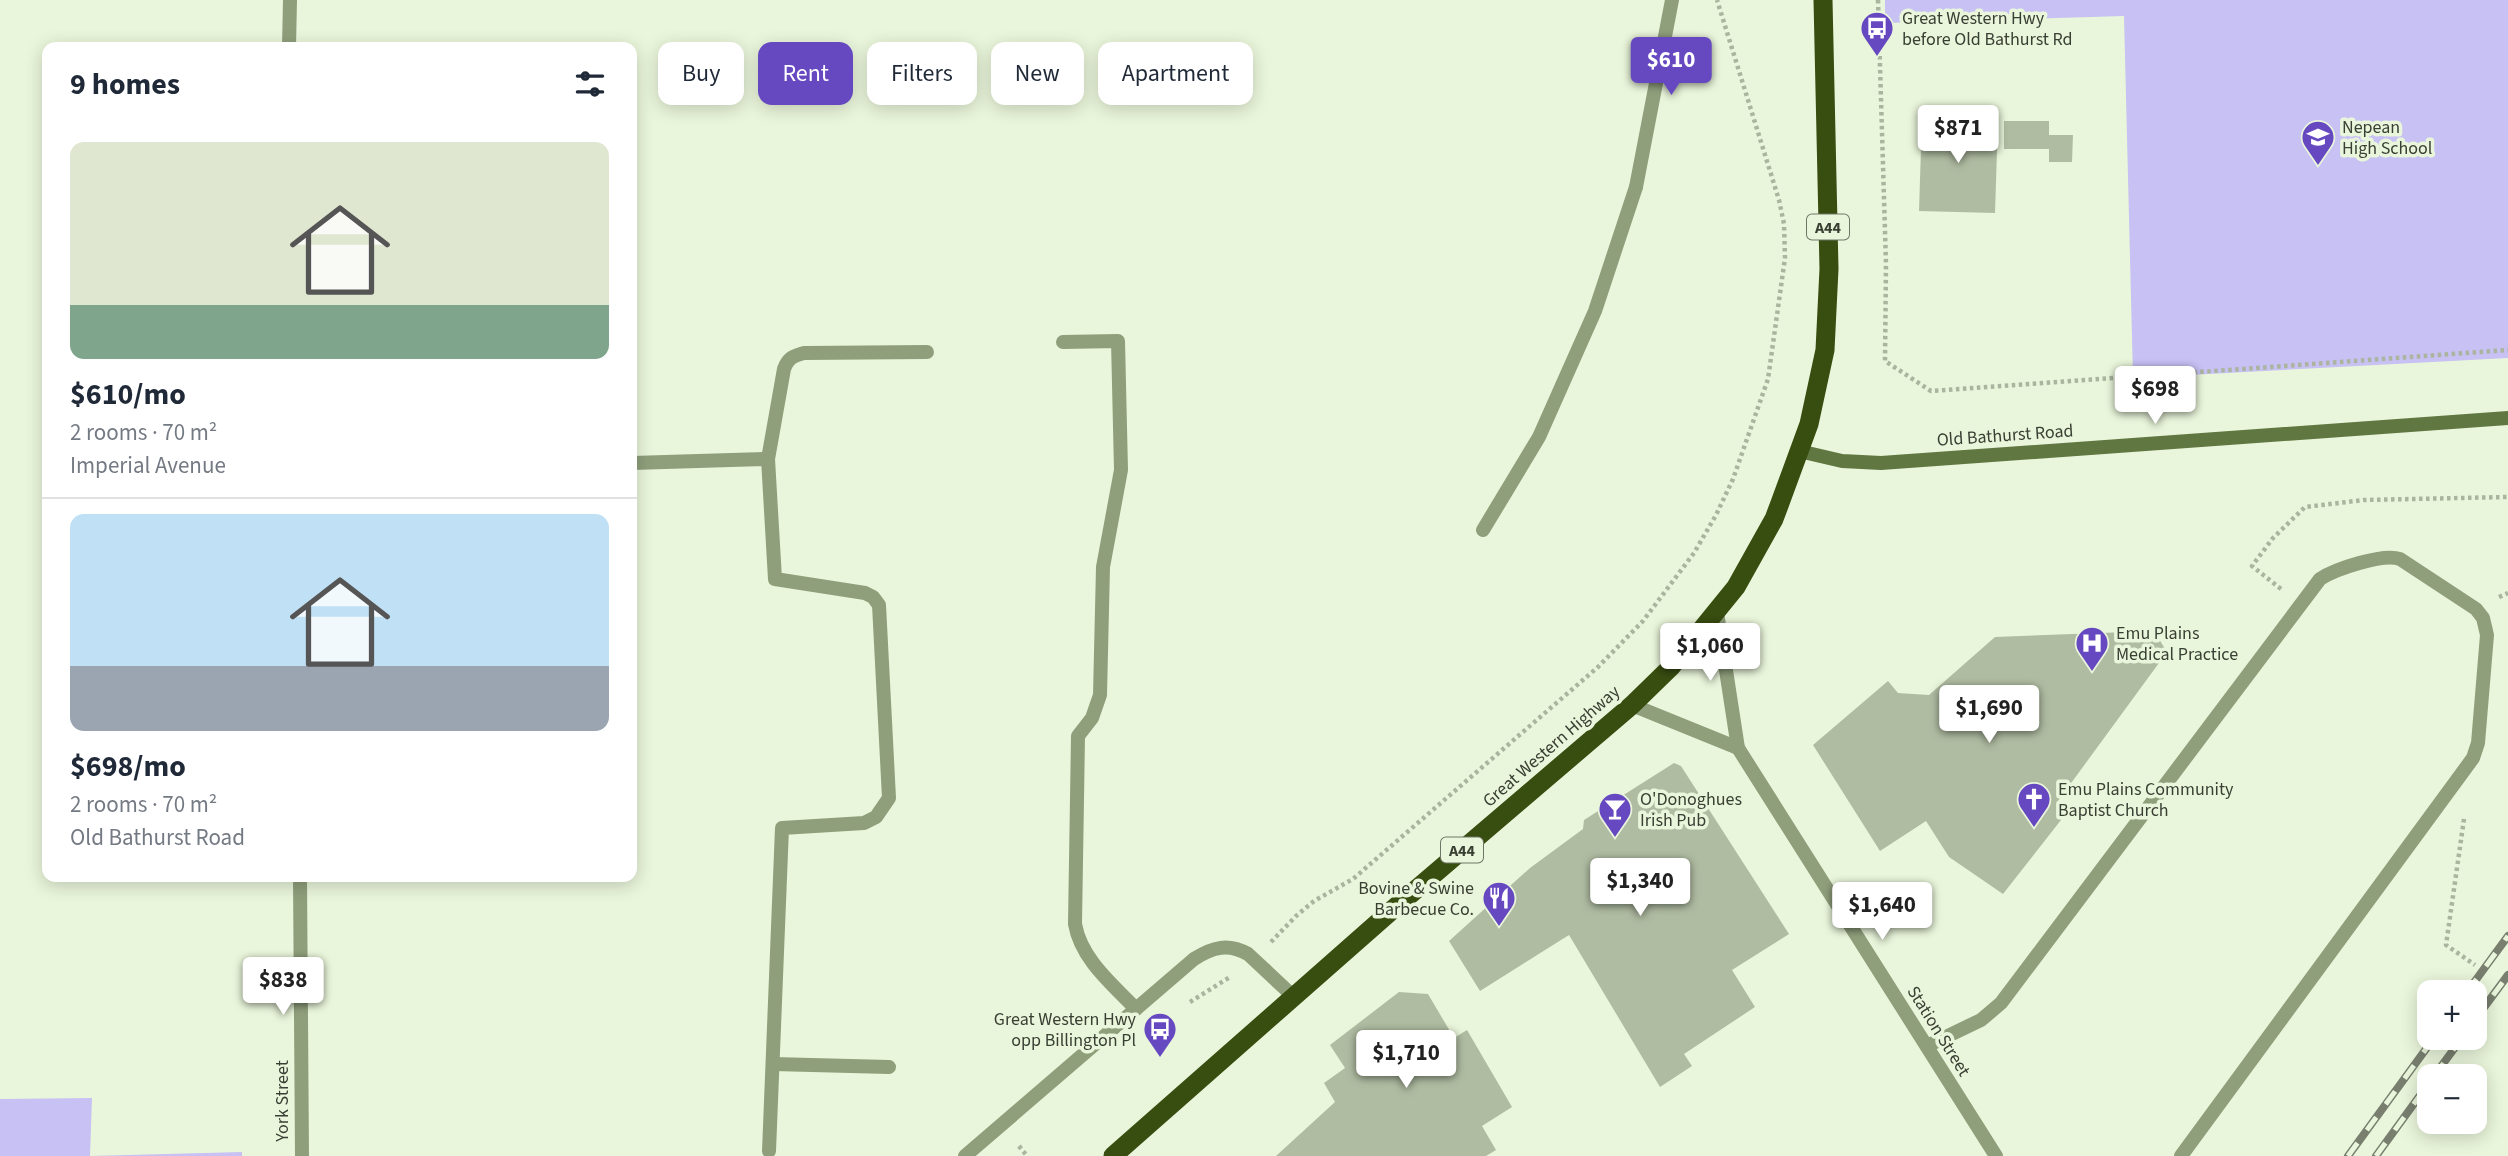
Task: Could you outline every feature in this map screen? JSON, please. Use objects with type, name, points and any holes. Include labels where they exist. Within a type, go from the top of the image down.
[{"type":"highway","name":"Great Western Highway","points":[[1112,1156],[1632,705],[1671,667],[1736,587],[1774,519],[1800,452],[1810,424],[1825,350],[1829,269],[1822,0]]},
{"type":"main road","name":"Old Bathurst Road","points":[[1800,452],[1842,461],[1881,463],[2508,418]]},
{"type":"street","points":[[289,42],[290,0]]},
{"type":"street","points":[[1483,530],[1539,437],[1595,311],[1636,187],[1672,0]]},
{"type":"street","points":[[1063,342],[1118,341],[1121,470],[1103,567],[1100,695],[1092,719],[1078,736],[1075,924],[1077,939],[1090,960],[1136,1009]]},
{"type":"street","points":[[769,1151],[782,828],[864,823],[876,817],[889,798],[879,605],[873,597],[865,593],[775,579],[768,459],[783,369],[794,355],[804,353],[927,352]]},
{"type":"street","points":[[637,463],[768,459]]},
{"type":"street","points":[[1927,1046],[1981,1020],[2001,1003],[2320,579],[2328,573],[2394,556],[2476,609],[2483,618],[2487,635],[2478,743],[2469,763],[2181,1156]]},
{"type":"street","name":"Station Street","points":[[1717,612],[1738,748],[1996,1156]]},
{"type":"street","points":[[1632,705],[1738,748]]},
{"type":"street","name":"York Street","points":[[300,882],[302,1156]]},
{"type":"street","points":[[965,1156],[1206,951],[1230,946],[1248,954],[1294,997]]},
{"type":"street","points":[[773,1064],[888,1067]]},
{"type":"path","points":[[1186,1004],[1254,961],[1296,916],[1314,901],[1353,879],[1598,667],[1643,621],[1694,553],[1722,503],[1768,379],[1786,238],[1779,200],[1717,0]]},
{"type":"path","points":[[1878,0],[1886,264],[1885,361],[1931,391],[2508,350]]},
{"type":"path","points":[[2300,603],[2252,566],[2273,538],[2305,507],[2364,500],[2508,497]]},
{"type":"path","points":[[2464,818],[2446,945],[2474,965]]},
{"type":"path","points":[[1009,1150],[1026,1135]]},
{"type":"path","points":[[1016,1144],[1027,1156]]},
{"type":"shaded area","name":"Nepean High School","points":[[1885,0],[2508,0],[2508,358],[2133,378],[2124,16],[1885,23]]},
{"type":"shaded area","points":[[92,1098],[90,1156],[0,1156],[0,1099]]},
{"type":"shaded area","points":[[242,1152],[242,1156],[90,1156]]},
{"type":"building","points":[[1922,117],[1998,120],[1995,213],[1919,211]]},
{"type":"building","points":[[2004,121],[2049,121],[2049,135],[2073,135],[2072,162],[2049,162],[2049,149],[2004,149]]},
{"type":"building","points":[[2154,631],[2167,652],[2058,801],[2061,820],[2003,894],[1949,857],[1926,821],[1880,851],[1813,745],[1888,681],[1898,693],[1929,695],[1995,637]]},
{"type":"building","points":[[1674,763],[1681,766],[1789,934],[1732,970],[1755,1007],[1684,1054],[1692,1066],[1660,1087],[1569,935],[1480,991],[1449,941],[1530,868],[1583,829],[1584,820]]},
{"type":"building","points":[[1399,992],[1428,994],[1454,1038],[1467,1030],[1512,1107],[1482,1126],[1496,1150],[1486,1156],[1276,1156],[1335,1102],[1324,1083],[1345,1068],[1330,1045]]},
{"type":"railway","points":[[2476,980],[2508,936]]},
{"type":"railway","points":[[2487,1003],[2508,975]]},
{"type":"railway","points":[[2348,1156],[2425,1050]]},
{"type":"railway","points":[[2443,1064],[2453,1050]]},
{"type":"railway","points":[[2376,1156],[2417,1100]]},
{"type":"place","name":"Great Western Hwy before Old Bathurst Rd","points":[[1877,58]]},
{"type":"place","name":"Nepean High School","points":[[2318,167]]},
{"type":"place","name":"Emu Plains Medical Practice","points":[[2092,673]]},
{"type":"place","name":"Emu Plains Community Baptist Church","points":[[2034,829]]},
{"type":"place","name":"O'Donoghues Irish Pub","points":[[1615,839]]},
{"type":"place","name":"Bovine & Swine Barbecue Co.","points":[[1499,928]]},
{"type":"place","name":"Great Western Hwy opp Billington Pl","points":[[1160,1059]]}]
